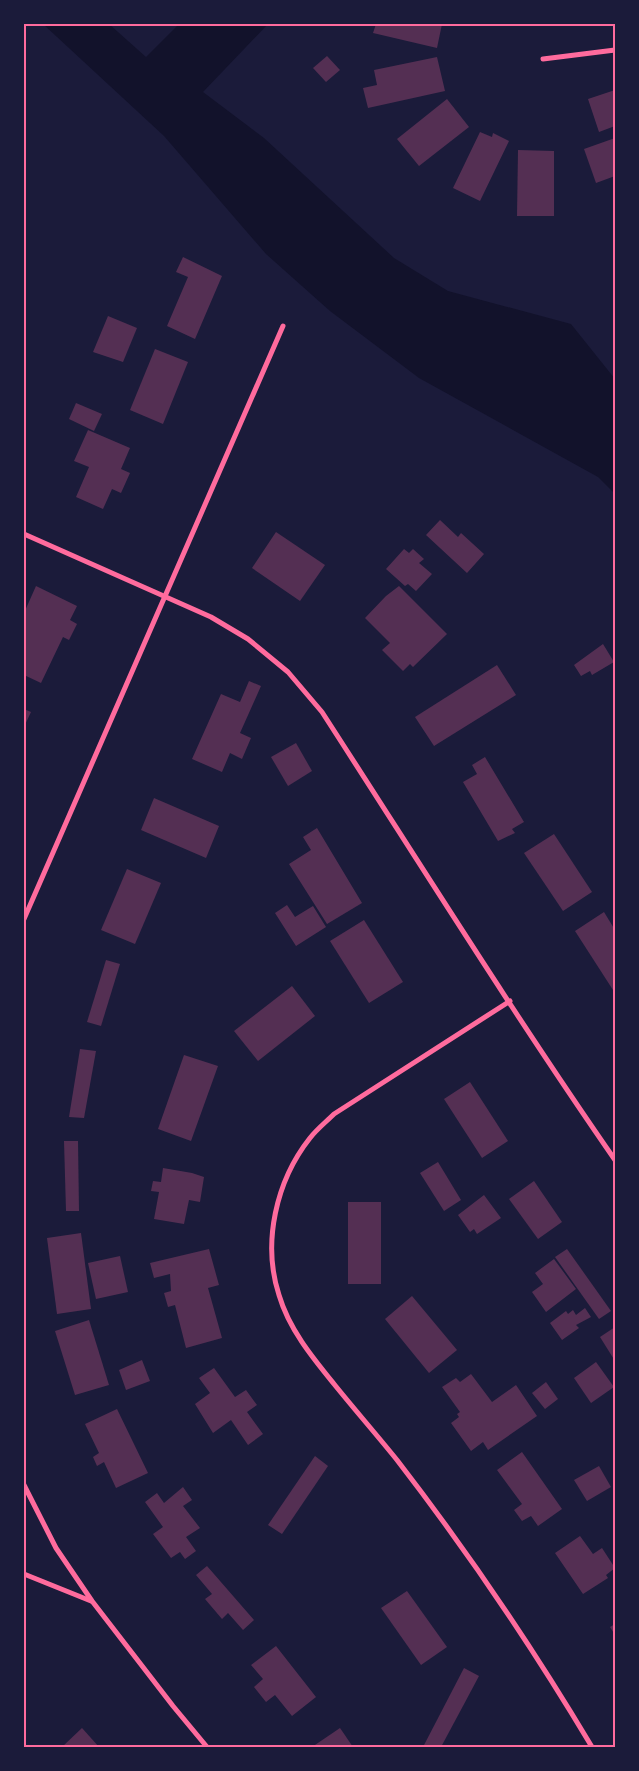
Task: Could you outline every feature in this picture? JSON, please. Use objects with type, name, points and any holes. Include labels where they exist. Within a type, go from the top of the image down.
[{"type":"street","points":[[543,59],[615,50]]},
{"type":"street","points":[[24,919],[283,326]]},
{"type":"street","points":[[24,534],[211,617],[248,639],[288,672],[322,712],[549,1064],[615,1160]]},
{"type":"street","points":[[510,1001],[334,1114],[310,1138],[292,1166],[279,1196],[272,1229],[273,1269],[279,1295],[292,1327],[311,1355],[396,1460],[479,1571],[592,1747]]},
{"type":"street","points":[[24,1485],[56,1548],[92,1601],[207,1747]]},
{"type":"street","points":[[24,1574],[92,1601]]},
{"type":"shaded area","points":[[43,24],[109,24],[146,57],[179,24],[268,24],[203,92],[264,138],[394,258],[448,291],[571,324],[615,379],[615,494],[598,477],[419,378],[330,311],[266,254],[164,136]]},
{"type":"building","points":[[376,24],[442,24],[437,48],[373,33]]},
{"type":"building","points":[[327,56],[340,70],[326,82],[313,68]]},
{"type":"building","points":[[437,57],[445,91],[368,108],[363,88],[377,85],[374,70]]},
{"type":"building","points":[[615,90],[615,126],[599,132],[588,99]]},
{"type":"building","points":[[447,99],[469,127],[419,166],[397,139]]},
{"type":"building","points":[[480,132],[492,137],[493,133],[509,141],[480,201],[453,188]]},
{"type":"building","points":[[615,138],[615,176],[596,183],[584,149]]},
{"type":"building","points":[[518,150],[554,151],[554,216],[517,216]]},
{"type":"building","points":[[183,257],[222,276],[195,339],[167,326],[188,277],[176,272]]},
{"type":"building","points":[[108,316],[137,328],[123,362],[93,352]]},
{"type":"building","points":[[155,349],[188,362],[163,424],[130,410]]},
{"type":"building","points":[[76,403],[102,414],[94,431],[69,419]]},
{"type":"building","points":[[88,430],[130,448],[121,469],[130,473],[121,493],[112,489],[103,509],[76,497],[89,467],[74,461]]},
{"type":"building","points":[[440,520],[458,537],[461,533],[484,554],[467,573],[426,535]]},
{"type":"building","points":[[276,532],[325,565],[300,601],[252,568]]},
{"type":"building","points":[[404,549],[409,553],[413,549],[424,559],[419,563],[432,574],[416,591],[408,584],[405,586],[386,569]]},
{"type":"building","points":[[36,586],[77,606],[70,620],[77,624],[69,640],[63,637],[41,683],[24,675],[24,613]]},
{"type":"building","points":[[399,586],[447,634],[413,667],[410,664],[403,671],[382,650],[390,643],[365,618],[386,596]]},
{"type":"building","points":[[603,644],[614,662],[592,675],[590,671],[581,676],[574,665]]},
{"type":"building","points":[[497,665],[516,695],[434,746],[415,717]]},
{"type":"building","points":[[249,681],[261,686],[240,733],[251,738],[242,759],[230,753],[222,772],[192,759],[221,694],[240,702]]},
{"type":"building","points":[[24,709],[31,712],[24,727]]},
{"type":"building","points":[[296,743],[312,771],[288,786],[271,757]]},
{"type":"building","points":[[485,757],[524,822],[512,829],[515,833],[498,841],[463,782],[477,774],[472,765]]},
{"type":"building","points":[[154,798],[219,826],[206,858],[141,830]]},
{"type":"building","points":[[317,828],[362,903],[327,924],[289,864],[311,850],[303,837]]},
{"type":"building","points":[[554,834],[592,892],[563,911],[524,853]]},
{"type":"building","points":[[127,869],[161,883],[135,944],[101,930]]},
{"type":"building","points":[[287,905],[295,917],[313,906],[326,927],[296,946],[275,913]]},
{"type":"building","points":[[604,912],[615,930],[615,989],[613,990],[575,931]]},
{"type":"building","points":[[364,920],[403,982],[369,1003],[330,941]]},
{"type":"building","points":[[106,960],[120,964],[101,1026],[87,1022]]},
{"type":"building","points":[[292,986],[315,1016],[258,1061],[234,1031]]},
{"type":"building","points":[[80,1049],[96,1051],[84,1118],[69,1117]]},
{"type":"building","points":[[184,1055],[218,1066],[191,1141],[158,1129]]},
{"type":"building","points":[[470,1082],[508,1141],[482,1158],[444,1099]]},
{"type":"building","points":[[64,1141],[78,1141],[79,1211],[66,1211]]},
{"type":"building","points":[[438,1162],[461,1200],[444,1211],[420,1173]]},
{"type":"building","points":[[163,1168],[204,1177],[200,1202],[189,1200],[184,1224],[154,1219],[159,1192],[151,1191],[153,1181],[161,1182]]},
{"type":"building","points":[[534,1181],[562,1222],[538,1239],[509,1199]]},
{"type":"building","points":[[484,1195],[501,1218],[477,1234],[474,1229],[470,1232],[458,1215]]},
{"type":"building","points":[[348,1202],[381,1202],[381,1284],[348,1284]]},
{"type":"building","points":[[81,1233],[91,1309],[57,1314],[47,1238]]},
{"type":"building","points":[[209,1249],[219,1285],[208,1288],[222,1338],[186,1348],[175,1305],[168,1307],[164,1293],[171,1291],[170,1274],[154,1278],[150,1263]]},
{"type":"building","points":[[567,1249],[611,1311],[599,1319],[555,1257]]},
{"type":"building","points":[[120,1256],[128,1292],[96,1299],[88,1263]]},
{"type":"building","points":[[554,1259],[576,1289],[546,1312],[532,1292],[543,1284],[535,1273]]},
{"type":"building","points":[[412,1296],[457,1350],[429,1373],[385,1319]]},
{"type":"building","points":[[585,1308],[591,1317],[576,1325],[579,1328],[562,1340],[550,1323],[566,1311],[568,1314],[573,1310],[576,1315]]},
{"type":"building","points":[[89,1320],[109,1385],[75,1395],[55,1331]]},
{"type":"building","points":[[615,1327],[615,1361],[600,1337]]},
{"type":"building","points":[[142,1360],[150,1381],[126,1390],[119,1370]]},
{"type":"building","points":[[596,1362],[614,1387],[591,1403],[574,1378]]},
{"type":"building","points":[[214,1368],[235,1397],[246,1390],[257,1405],[247,1412],[263,1434],[248,1445],[231,1420],[213,1433],[195,1404],[210,1393],[199,1378]]},
{"type":"building","points":[[471,1374],[492,1402],[516,1385],[537,1416],[488,1450],[483,1442],[471,1451],[451,1423],[459,1417],[457,1414],[460,1412],[442,1387],[456,1378],[460,1382]]},
{"type":"building","points":[[546,1382],[558,1399],[545,1409],[532,1393]]},
{"type":"building","points":[[117,1409],[148,1473],[116,1488],[104,1462],[97,1466],[93,1457],[99,1453],[85,1424]]},
{"type":"building","points":[[522,1452],[562,1509],[538,1526],[531,1516],[522,1521],[514,1510],[522,1504],[497,1470]]},
{"type":"building","points":[[315,1456],[328,1466],[282,1534],[268,1525]]},
{"type":"building","points":[[599,1466],[611,1487],[587,1501],[574,1480]]},
{"type":"building","points":[[183,1487],[192,1500],[183,1506],[200,1528],[186,1537],[196,1551],[185,1559],[180,1552],[171,1558],[153,1534],[163,1527],[145,1502],[157,1493],[164,1503]]},
{"type":"building","points":[[580,1536],[593,1554],[602,1548],[615,1568],[606,1575],[608,1578],[583,1594],[555,1553]]},
{"type":"building","points":[[207,1566],[254,1620],[243,1630],[228,1613],[222,1619],[205,1599],[212,1594],[196,1575]]},
{"type":"building","points":[[407,1591],[447,1647],[421,1665],[381,1608]]},
{"type":"building","points":[[615,1624],[615,1635],[610,1627]]},
{"type":"building","points":[[276,1646],[316,1697],[292,1716],[275,1695],[266,1702],[254,1687],[263,1679],[251,1665]]},
{"type":"building","points":[[464,1668],[479,1676],[441,1747],[423,1747]]},
{"type":"building","points":[[82,1728],[99,1747],[62,1747]]},
{"type":"building","points":[[340,1728],[353,1747],[312,1747]]}]
